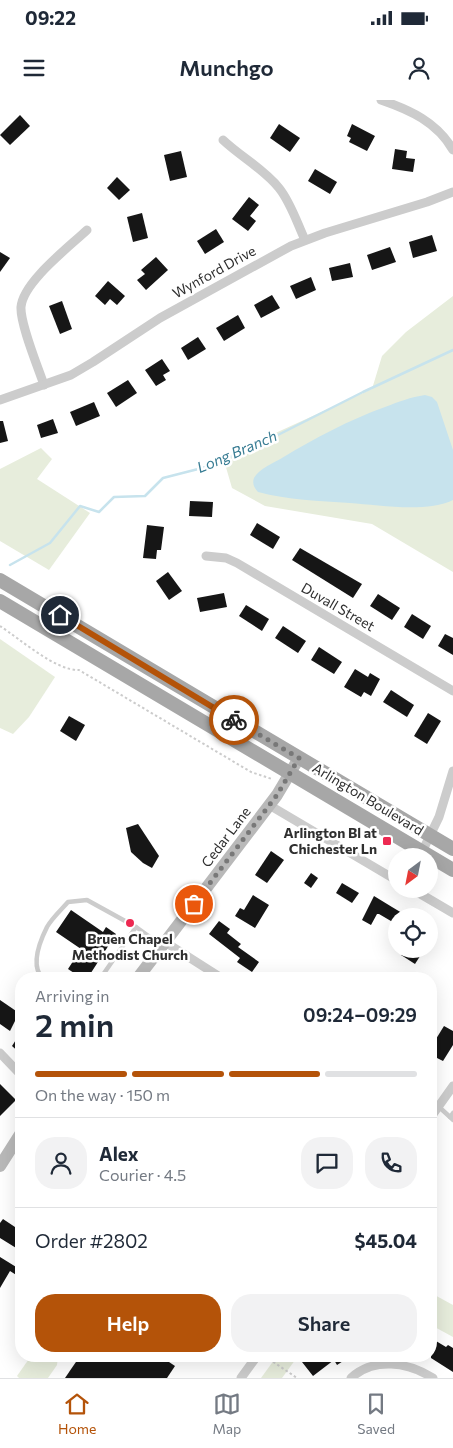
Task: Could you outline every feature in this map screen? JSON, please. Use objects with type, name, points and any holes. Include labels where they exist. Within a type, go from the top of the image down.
[{"type":"main road","name":"Arlington Boulevard","points":[[0,580],[453,849]]},
{"type":"main road","name":"Arlington Boulevard","points":[[0,601],[415,848]]},
{"type":"main road","name":"Cedar Lane","points":[[142,972],[269,805],[299,758]]},
{"type":"main road","name":"Arlington Boulevard","points":[[438,861],[453,870]]},
{"type":"main road","points":[[0,1166],[15,1142]]},
{"type":"street","points":[[380,100],[411,110],[425,119],[445,138],[453,150]]},
{"type":"street","points":[[223,140],[280,188],[305,240]]},
{"type":"street","name":"Wynford Drive","points":[[0,400],[71,375],[160,318],[291,246],[325,232],[427,202],[453,192]]},
{"type":"street","points":[[44,385],[22,318],[23,299],[33,282],[87,230]]},
{"type":"street","name":"Duvall Street","points":[[206,556],[226,558],[237,563],[453,691]]},
{"type":"street","points":[[424,848],[431,836],[453,772]]},
{"type":"street","points":[[269,805],[388,875]]},
{"type":"street","points":[[427,898],[453,913]]},
{"type":"street","points":[[164,944],[211,972]]},
{"type":"street","points":[[0,1054],[15,1069]]},
{"type":"street","points":[[437,1102],[453,1086]]},
{"type":"street","points":[[241,1378],[253,1362]]},
{"type":"street","points":[[351,1378],[358,1371],[389,1363],[404,1365],[432,1378]]},
{"type":"lane","points":[[38,972],[36,958],[48,926],[68,902],[87,900],[164,944]]},
{"type":"lane","points":[[105,972],[136,927]]},
{"type":"lane","points":[[437,1106],[451,1119],[453,1113]]},
{"type":"path","points":[[0,626],[58,666],[79,670],[252,772],[272,779]]},
{"type":"path","points":[[273,1362],[297,1378]]},
{"type":"green space","points":[[453,296],[453,572],[372,524],[265,506],[232,488],[223,457],[372,389],[382,356],[406,332]]},
{"type":"green space","points":[[41,448],[52,459],[37,479],[90,513],[49,570],[0,541],[0,469]]},
{"type":"green space","points":[[0,639],[55,677],[29,717],[13,734],[0,728]]},
{"type":"green space","points":[[437,1296],[453,1305],[453,1337],[437,1328]]},
{"type":"green space","points":[[27,1362],[57,1362],[48,1378],[19,1378],[17,1376]]},
{"type":"green space","points":[[273,1362],[294,1362],[282,1378],[261,1378]]},
{"type":"water","points":[[425,395],[432,397],[437,402],[453,450],[453,500],[430,506],[388,506],[315,501],[269,495],[258,492],[254,487],[254,478],[263,469],[320,437],[372,412]]},
{"type":"building","points":[[20,115],[30,126],[10,145],[0,135]]},
{"type":"building","points":[[279,124],[300,138],[290,152],[270,138]]},
{"type":"building","points":[[352,124],[375,136],[367,151],[349,142],[351,138],[347,136]]},
{"type":"building","points":[[395,149],[407,151],[406,158],[415,159],[413,172],[392,169]]},
{"type":"building","points":[[181,151],[187,177],[170,181],[164,155]]},
{"type":"building","points":[[315,169],[337,182],[330,194],[308,181]]},
{"type":"building","points":[[117,177],[130,190],[119,200],[107,188]]},
{"type":"building","points":[[249,197],[259,205],[250,216],[256,221],[248,231],[232,219]]},
{"type":"building","points":[[142,213],[148,238],[133,242],[127,217]]},
{"type":"building","points":[[216,229],[224,242],[205,254],[197,241]]},
{"type":"building","points":[[432,235],[437,251],[413,258],[409,242]]},
{"type":"building","points":[[390,247],[396,262],[372,270],[367,255]]},
{"type":"building","points":[[0,252],[10,258],[0,272]]},
{"type":"building","points":[[156,257],[168,270],[146,290],[137,280],[145,274],[141,270]]},
{"type":"building","points":[[350,263],[353,277],[332,281],[329,268]]},
{"type":"building","points":[[311,277],[316,290],[296,299],[290,286]]},
{"type":"building","points":[[108,281],[125,296],[117,305],[110,299],[105,305],[95,296]]},
{"type":"building","points":[[272,295],[280,308],[261,318],[254,305]]},
{"type":"building","points":[[62,301],[72,329],[60,334],[49,306]]},
{"type":"building","points":[[238,315],[245,328],[224,341],[216,328]]},
{"type":"building","points":[[198,337],[206,349],[188,360],[181,348]]},
{"type":"building","points":[[162,359],[170,371],[163,375],[166,380],[156,386],[145,370]]},
{"type":"building","points":[[128,380],[137,393],[116,407],[107,393]]},
{"type":"building","points":[[94,402],[100,416],[76,426],[70,412]]},
{"type":"building","points":[[53,419],[58,433],[41,438],[37,425]]},
{"type":"building","points":[[0,421],[3,421],[8,441],[0,443]]},
{"type":"building","points":[[190,501],[213,502],[212,517],[189,516]]},
{"type":"building","points":[[257,523],[280,537],[273,549],[250,535]]},
{"type":"building","points":[[147,525],[164,527],[161,550],[157,550],[156,559],[143,558]]},
{"type":"building","points":[[300,548],[362,584],[353,598],[292,560]]},
{"type":"building","points":[[168,572],[182,591],[169,600],[156,581]]},
{"type":"building","points":[[224,593],[227,607],[200,612],[197,598]]},
{"type":"building","points":[[378,594],[400,608],[392,620],[370,606]]},
{"type":"building","points":[[246,605],[269,619],[262,631],[239,616]]},
{"type":"building","points":[[412,614],[431,626],[423,639],[404,627]]},
{"type":"building","points":[[283,626],[306,641],[298,653],[275,638]]},
{"type":"building","points":[[445,634],[453,638],[453,655],[438,646]]},
{"type":"building","points":[[319,647],[342,662],[334,674],[311,660]]},
{"type":"building","points":[[355,669],[368,677],[370,673],[380,679],[371,696],[364,692],[361,697],[344,687]]},
{"type":"building","points":[[391,690],[414,705],[407,717],[383,702]]},
{"type":"building","points":[[428,713],[441,721],[427,744],[414,736]]},
{"type":"building","points":[[69,716],[85,725],[76,741],[60,731]]},
{"type":"building","points":[[138,824],[159,856],[152,868],[131,852],[126,828]]},
{"type":"building","points":[[271,851],[284,860],[267,883],[255,875]]},
{"type":"building","points":[[311,873],[318,878],[311,888],[304,883]]},
{"type":"building","points":[[342,883],[359,893],[352,903],[336,893]]},
{"type":"building","points":[[253,895],[269,905],[255,928],[235,916],[240,908],[244,910]]},
{"type":"building","points":[[374,896],[394,908],[388,908],[388,919],[377,914],[371,925],[362,920]]},
{"type":"building","points":[[71,910],[103,932],[106,927],[116,934],[92,972],[72,972],[68,969],[81,949],[56,932]]},
{"type":"building","points":[[219,921],[230,929],[227,933],[241,944],[238,947],[259,962],[252,972],[237,962],[240,958],[209,934]]},
{"type":"building","points":[[406,958],[419,958],[415,964]]},
{"type":"building","points":[[0,1000],[15,1010],[15,1021],[10,1031],[0,1024]]},
{"type":"building","points":[[444,1026],[453,1031],[453,1045],[443,1061],[437,1058],[437,1037]]},
{"type":"building","points":[[0,1084],[15,1101],[0,1116]]},
{"type":"building","points":[[3,1219],[15,1227],[15,1247],[0,1238],[0,1223]]},
{"type":"building","points":[[0,1257],[15,1266],[15,1274],[10,1271],[0,1288]]},
{"type":"building","points":[[437,1342],[446,1347],[448,1345],[453,1348],[453,1372],[437,1362]]},
{"type":"building","points":[[76,1362],[169,1362],[175,1366],[167,1378],[65,1378]]},
{"type":"building","points":[[302,1362],[331,1362],[313,1376]]},
{"type":"waterway","name":"Long Branch","points":[[10,565],[50,543],[80,506],[99,512],[114,497],[145,496],[163,478],[206,467],[264,442],[363,392],[453,350]]},
{"type":"way so far","points":[[194,904],[277,795],[299,758],[234,720]]},
{"type":"place","name":"Arlington Bl at Chichester Ln","points":[[387,841]]},
{"type":"place","name":"Bruen Chapel Methodist Church","points":[[130,923]]},
{"type":"route","points":[[60,615],[234,720]]}]
